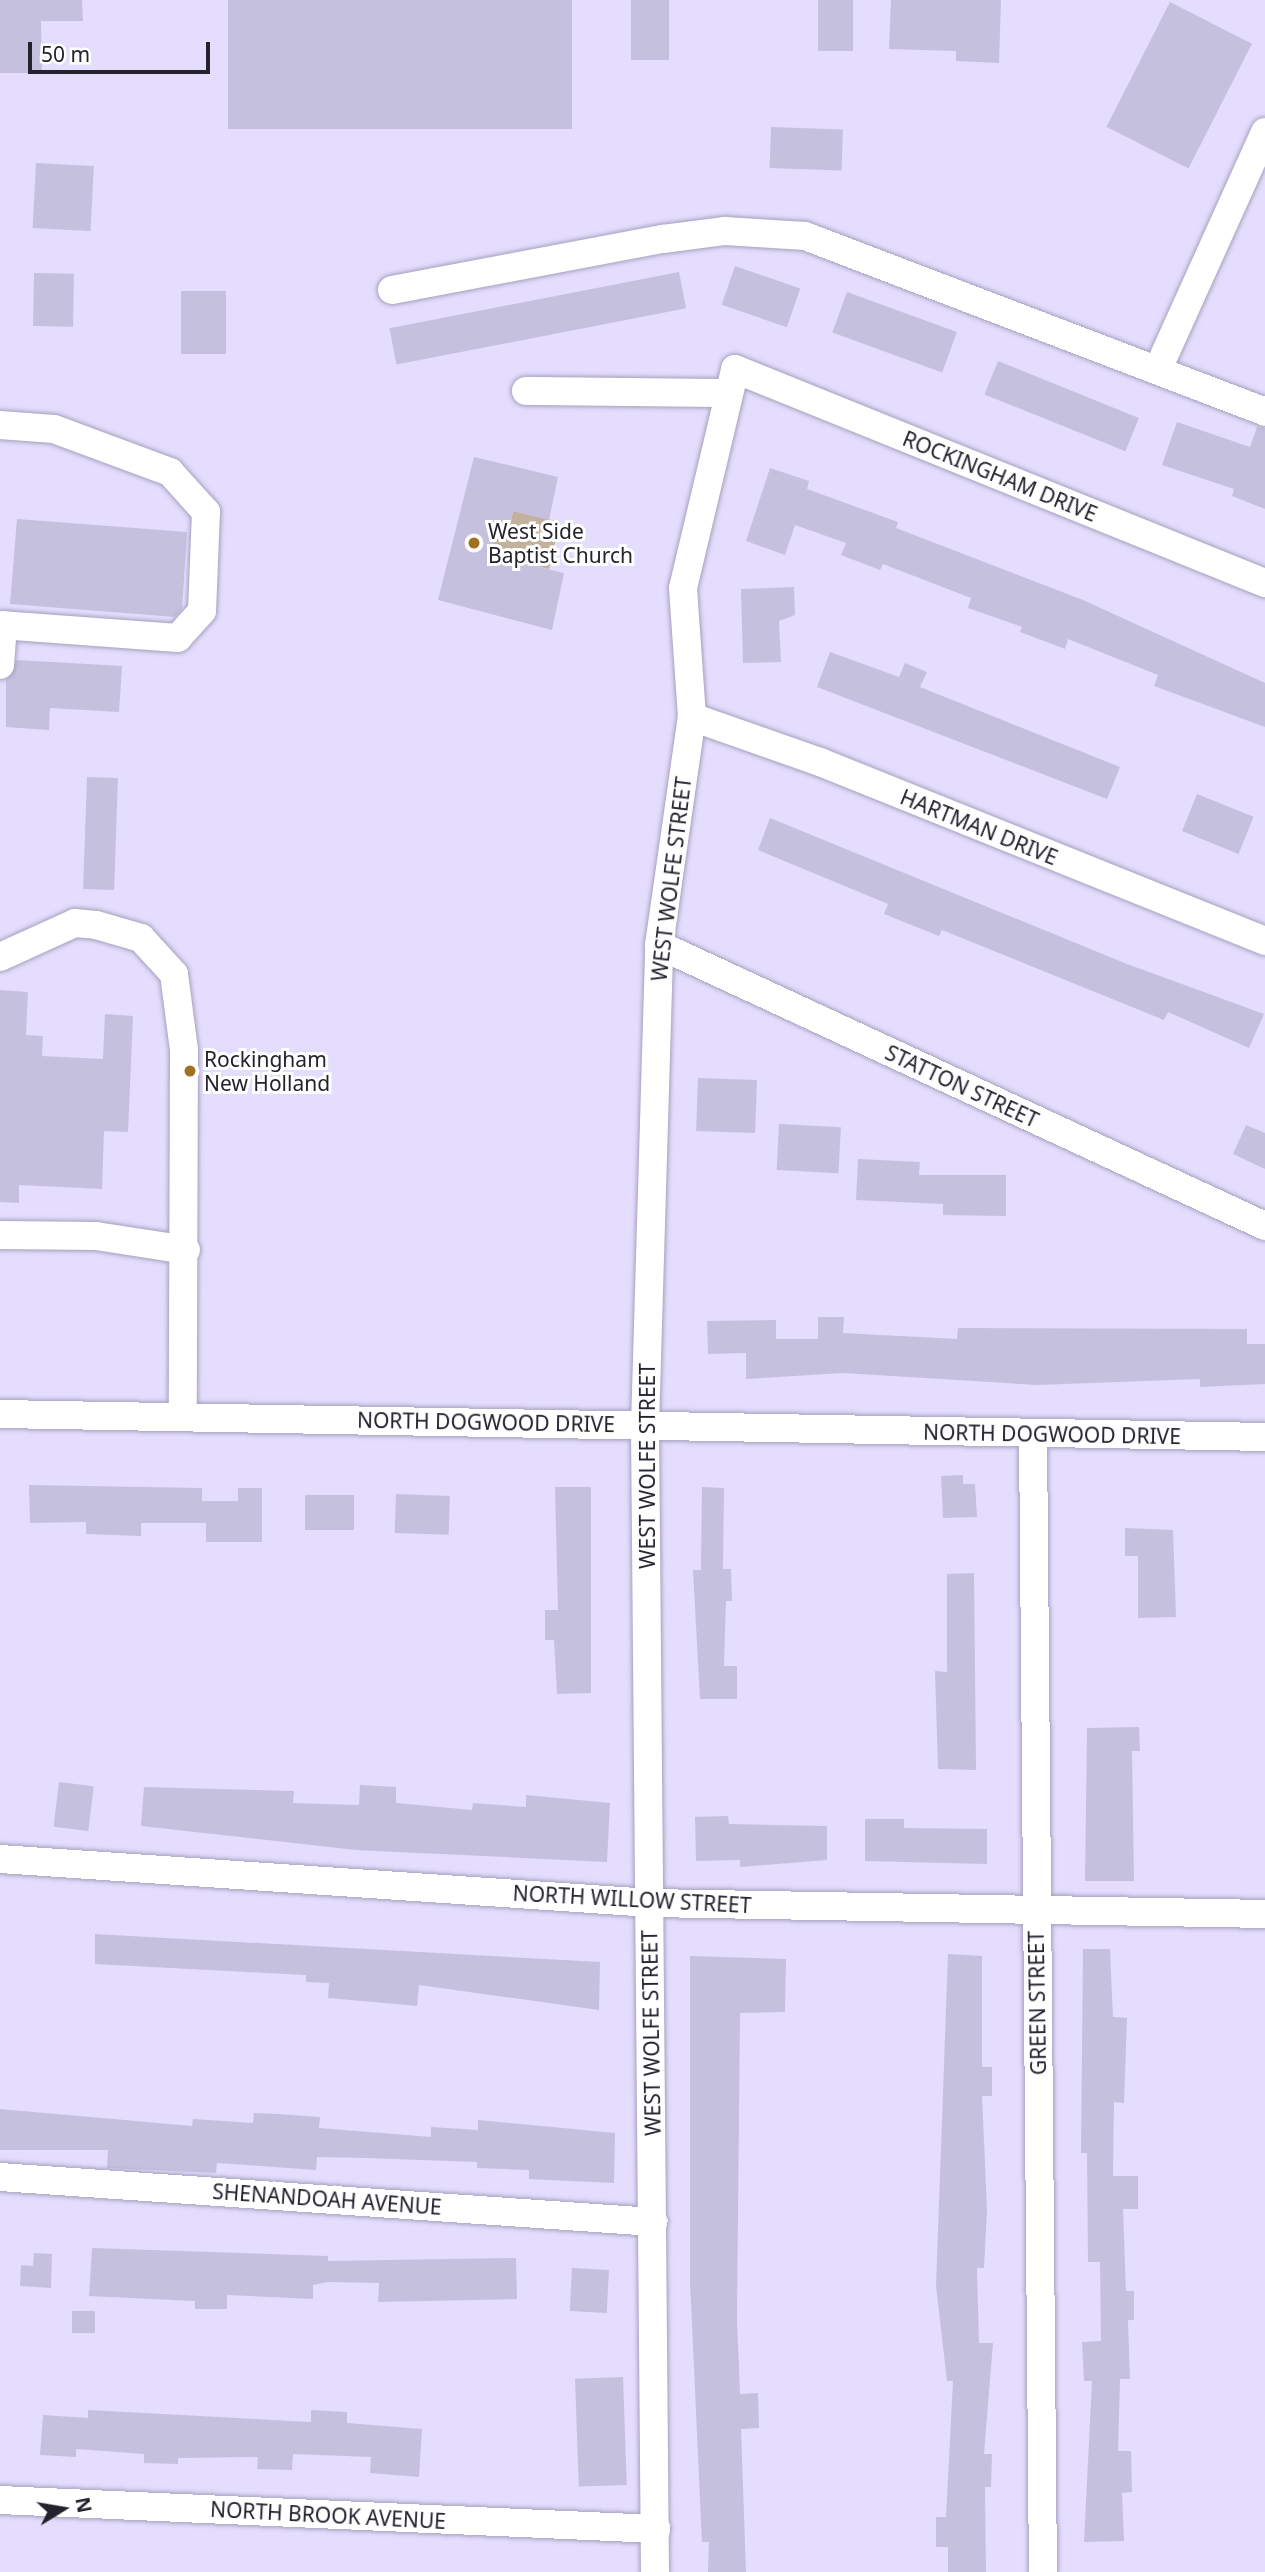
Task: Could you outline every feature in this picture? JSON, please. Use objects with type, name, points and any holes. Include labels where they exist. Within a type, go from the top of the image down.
[{"type":"street","points":[[1158,369],[1265,132]]},
{"type":"street","points":[[392,290],[663,239],[765,231],[841,246],[1265,412]]},
{"type":"street","points":[[526,391],[731,381]]},
{"type":"street","name":"ROCKINGHAM DRIVE","points":[[731,381],[1265,583]]},
{"type":"street","name":"WEST WOLFE STREET","points":[[655,2572],[645,1426],[659,945],[692,717],[683,588],[731,381]]},
{"type":"street","points":[[0,425],[54,429],[170,472],[206,512],[202,611],[178,638],[3,625],[0,665]]},
{"type":"street","name":"HARTMAN DRIVE","points":[[692,717],[820,762],[1265,941]]},
{"type":"street","points":[[0,957],[75,923],[133,934],[167,963],[182,1004],[186,1250],[183,1417]]},
{"type":"street","name":"STATTON STREET","points":[[659,945],[1265,1226]]},
{"type":"street","points":[[0,1235],[96,1236],[186,1250]]},
{"type":"street","name":"NORTH DOGWOOD DRIVE","points":[[0,1414],[1265,1437]]},
{"type":"street","name":"GREEN STREET","points":[[1033,1434],[1043,2572]]},
{"type":"street","name":"NORTH WILLOW STREET","points":[[0,1859],[650,1903],[1037,1912],[1265,1913]]},
{"type":"street","name":"SHENANDOAH AVENUE","points":[[0,2177],[653,2222]]},
{"type":"street","name":"NORTH BROOK AVENUE","points":[[0,2500],[656,2529]]},
{"type":"shaded area","points":[[513,511],[560,522],[549,569],[483,554],[500,519],[511,521]]},
{"type":"building","points":[[0,0],[82,0],[83,21],[41,21],[42,73],[0,73]]},
{"type":"building","points":[[228,0],[572,0],[572,129],[228,129]]},
{"type":"building","points":[[631,0],[669,0],[669,60],[631,60]]},
{"type":"building","points":[[818,0],[853,0],[853,51],[818,51]]},
{"type":"building","points":[[891,0],[1001,0],[999,63],[956,61],[956,51],[889,49]]},
{"type":"building","points":[[1170,2],[1252,44],[1188,169],[1106,127]]},
{"type":"building","points":[[771,127],[843,130],[842,170],[770,168]]},
{"type":"building","points":[[36,163],[94,166],[91,231],[33,228]]},
{"type":"building","points":[[735,266],[800,288],[787,327],[722,305]]},
{"type":"building","points":[[679,272],[686,308],[396,365],[389,328]]},
{"type":"building","points":[[34,273],[74,274],[73,327],[33,326]]},
{"type":"building","points":[[181,291],[226,291],[226,354],[181,354]]},
{"type":"building","points":[[847,292],[957,332],[942,372],[832,332]]},
{"type":"building","points":[[998,361],[1139,418],[1125,451],[985,394]]},
{"type":"building","points":[[1177,422],[1250,447],[1257,427],[1265,428],[1265,509],[1232,496],[1234,489],[1162,465]]},
{"type":"building","name":"West Side Baptist Church","points":[[474,457],[558,477],[549,520],[513,511],[511,521],[500,519],[491,556],[564,573],[552,630],[438,600]]},
{"type":"building","points":[[770,468],[809,481],[807,489],[898,522],[896,528],[1083,600],[1265,683],[1265,727],[1154,686],[1158,675],[1068,639],[1065,649],[1020,632],[1022,627],[968,608],[971,598],[883,564],[880,570],[841,555],[846,543],[795,525],[785,555],[746,541]]},
{"type":"building","points":[[17,519],[187,532],[182,609],[175,617],[10,604]]},
{"type":"building","points":[[794,587],[795,615],[779,621],[781,662],[743,663],[741,589]]},
{"type":"building","points":[[830,652],[899,677],[905,663],[927,672],[920,687],[1120,767],[1107,799],[817,687]]},
{"type":"building","points":[[17,660],[122,666],[119,712],[50,708],[49,730],[6,727],[6,680]]},
{"type":"building","points":[[87,777],[118,778],[114,890],[83,889]]},
{"type":"building","points":[[1197,794],[1254,817],[1239,854],[1182,831]]},
{"type":"building","points":[[770,818],[1127,964],[1264,1014],[1249,1048],[1168,1012],[1164,1020],[942,930],[939,936],[884,914],[888,904],[758,850]]},
{"type":"building","points":[[0,990],[28,992],[26,1035],[43,1036],[42,1056],[103,1059],[105,1014],[133,1016],[128,1132],[104,1131],[102,1189],[19,1185],[19,1203],[0,1202]]},
{"type":"building","points":[[698,1078],[757,1080],[755,1133],[696,1131]]},
{"type":"building","points":[[779,1124],[841,1127],[839,1173],[777,1170]]},
{"type":"building","points":[[1246,1125],[1265,1133],[1265,1169],[1233,1154]]},
{"type":"building","points":[[858,1159],[920,1162],[919,1175],[1006,1175],[1006,1216],[943,1215],[943,1204],[856,1200]]},
{"type":"building","points":[[818,1317],[844,1317],[843,1333],[957,1339],[958,1328],[1247,1329],[1247,1344],[1265,1344],[1265,1384],[1200,1387],[1200,1379],[1037,1385],[843,1373],[746,1379],[746,1353],[708,1354],[707,1321],[776,1320],[776,1339],[818,1339]]},
{"type":"building","points":[[963,1475],[963,1484],[975,1484],[977,1517],[943,1518],[941,1476]]},
{"type":"building","points":[[29,1485],[202,1488],[202,1501],[238,1501],[238,1488],[262,1488],[262,1542],[206,1542],[206,1523],[141,1523],[141,1536],[86,1534],[86,1522],[30,1523]]},
{"type":"building","points":[[555,1487],[591,1487],[591,1693],[557,1694],[554,1640],[545,1640],[545,1610],[558,1610]]},
{"type":"building","points":[[702,1487],[724,1488],[723,1569],[731,1569],[732,1601],[726,1601],[724,1666],[737,1666],[737,1699],[700,1699],[693,1570],[701,1570]]},
{"type":"building","points":[[396,1494],[450,1496],[449,1535],[395,1533]]},
{"type":"building","points":[[305,1495],[354,1495],[354,1530],[305,1530]]},
{"type":"building","points":[[1125,1528],[1173,1530],[1176,1617],[1138,1618],[1138,1556],[1125,1556]]},
{"type":"building","points":[[974,1573],[976,1770],[938,1769],[935,1671],[947,1672],[947,1574]]},
{"type":"building","points":[[1139,1727],[1140,1751],[1132,1751],[1134,1881],[1085,1881],[1087,1728]]},
{"type":"building","points":[[59,1782],[94,1786],[88,1831],[54,1827]]},
{"type":"building","points":[[360,1785],[396,1787],[396,1803],[472,1810],[473,1803],[526,1807],[526,1795],[610,1803],[607,1862],[356,1850],[141,1826],[144,1787],[294,1791],[293,1803],[359,1805]]},
{"type":"building","points":[[728,1816],[729,1824],[827,1826],[827,1860],[740,1867],[740,1860],[696,1861],[695,1817]]},
{"type":"building","points":[[865,1819],[904,1819],[904,1828],[987,1829],[987,1864],[865,1861]]},
{"type":"building","points":[[95,1934],[600,1962],[599,2010],[419,1985],[417,2006],[328,1998],[329,1983],[306,1982],[306,1975],[95,1964]]},
{"type":"building","points":[[1083,1949],[1110,1949],[1113,2017],[1127,2018],[1124,2103],[1114,2102],[1113,2176],[1138,2176],[1138,2209],[1123,2209],[1126,2291],[1134,2291],[1134,2320],[1128,2320],[1130,2379],[1120,2379],[1118,2451],[1131,2451],[1132,2492],[1122,2493],[1124,2541],[1084,2542],[1092,2381],[1084,2381],[1082,2342],[1101,2341],[1100,2262],[1088,2262],[1087,2153],[1081,2153]]},
{"type":"building","points":[[948,1954],[982,1956],[982,2067],[992,2067],[992,2096],[982,2096],[987,2210],[984,2268],[977,2268],[979,2343],[993,2343],[984,2454],[992,2454],[991,2487],[985,2487],[986,2572],[948,2572],[948,2547],[936,2547],[936,2517],[946,2517],[953,2381],[947,2381],[936,2286]]},
{"type":"building","points":[[690,1956],[786,1959],[785,2012],[740,2013],[737,2319],[740,2394],[758,2393],[759,2428],[741,2429],[746,2572],[708,2572],[709,2542],[702,2542],[690,2281]]},
{"type":"building","points":[[0,2109],[192,2126],[193,2119],[253,2123],[254,2113],[278,2114],[320,2117],[319,2128],[431,2137],[431,2127],[478,2130],[478,2120],[615,2133],[614,2183],[529,2179],[529,2170],[477,2168],[477,2162],[366,2158],[317,2157],[316,2170],[217,2163],[216,2173],[107,2168],[108,2150],[0,2150]]},
{"type":"building","points":[[92,2248],[328,2256],[328,2261],[516,2258],[517,2299],[378,2302],[379,2283],[328,2282],[313,2285],[313,2299],[227,2295],[227,2309],[195,2309],[195,2301],[89,2296]]},
{"type":"building","points":[[34,2253],[52,2254],[51,2288],[20,2286],[21,2265],[33,2266]]},
{"type":"building","points":[[572,2268],[609,2270],[607,2313],[570,2311]]},
{"type":"building","points":[[72,2311],[95,2311],[95,2333],[72,2333]]},
{"type":"building","points":[[623,2377],[627,2485],[579,2487],[575,2379]]},
{"type":"building","points":[[88,2410],[311,2422],[311,2410],[347,2412],[347,2423],[422,2429],[419,2477],[370,2473],[371,2457],[293,2454],[292,2470],[257,2469],[258,2457],[178,2458],[178,2464],[144,2463],[144,2454],[76,2449],[76,2457],[40,2455],[43,2415],[88,2418]]},
{"type":"place","name":"West Side Baptist Church","points":[[474,543]]},
{"type":"place","name":"Rockingham New Holland","points":[[190,1071]]}]
